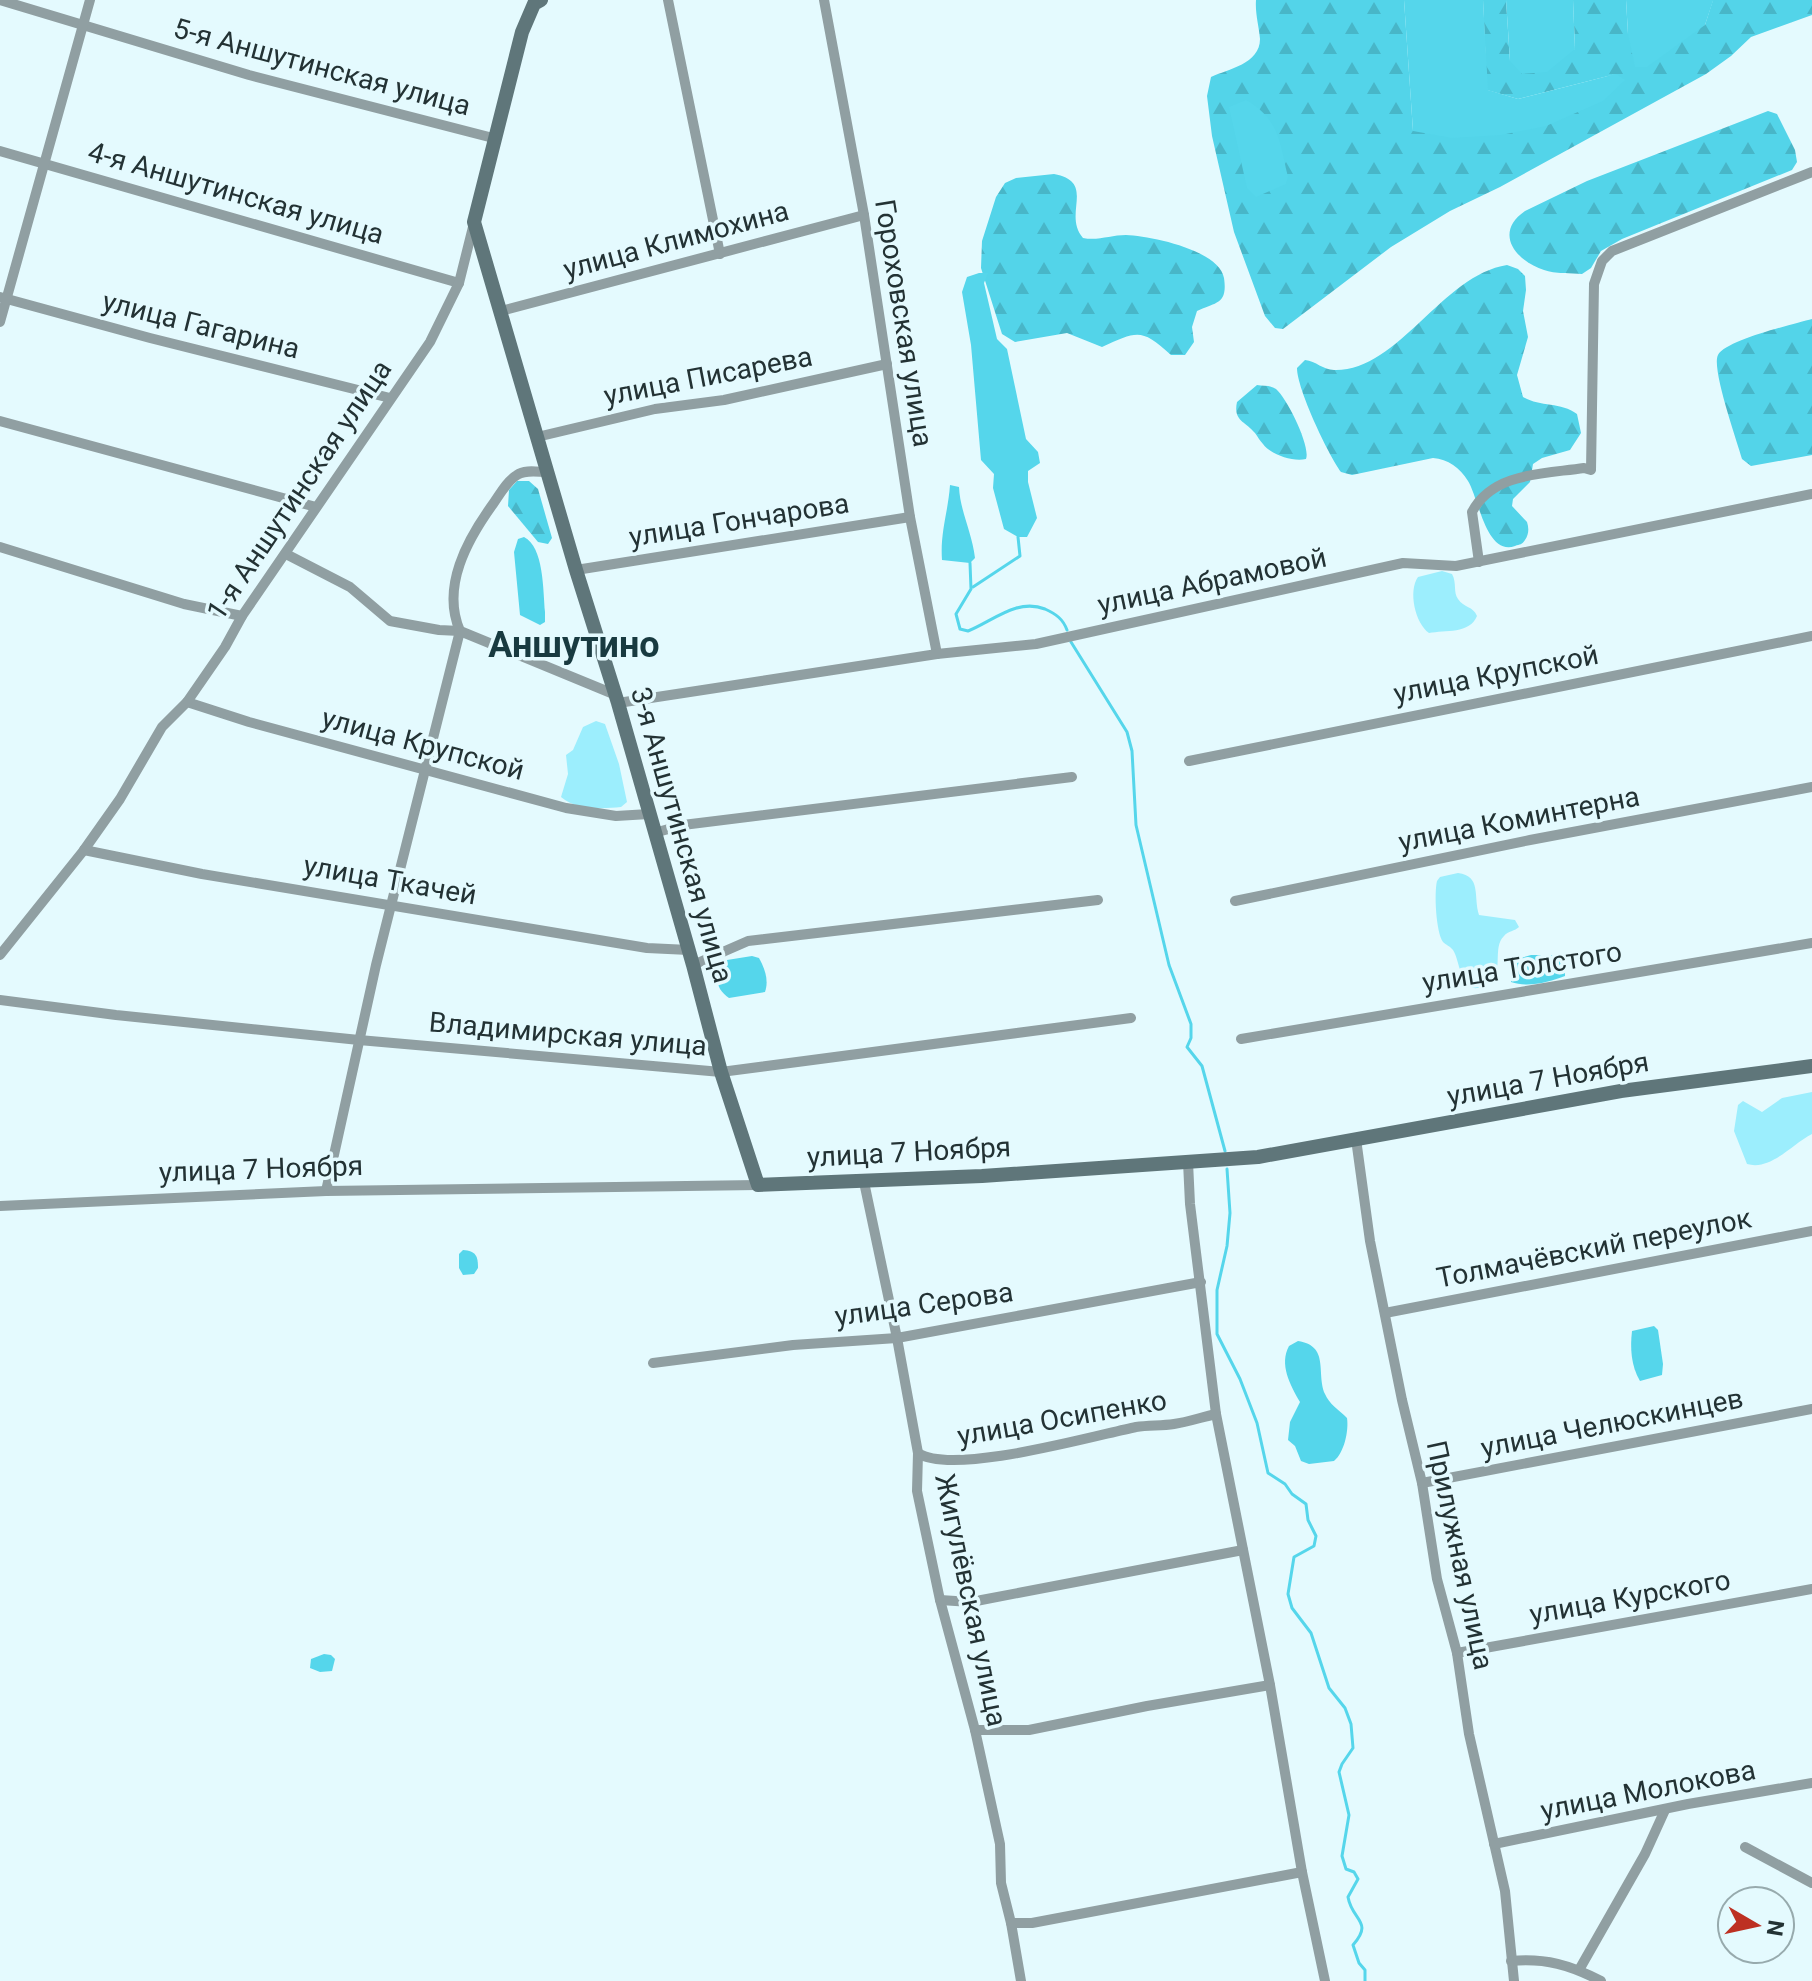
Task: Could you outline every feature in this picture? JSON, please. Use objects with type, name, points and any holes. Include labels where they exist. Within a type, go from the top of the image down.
[{"type":"street","name":"5-я Аншутинская улица","points":[[0,0],[249,75],[493,138]]},
{"type":"street","points":[[0,322],[3,298],[90,0]]},
{"type":"street","points":[[668,0],[720,254]]},
{"type":"street","name":"Гороховская улица","points":[[824,0],[864,215],[910,517],[937,654]]},
{"type":"street","name":"1-я Аншутинская улица","points":[[0,955],[84,850],[120,799],[162,727],[187,702],[242,616],[430,342],[459,283],[493,138],[532,1]]},
{"type":"street","name":"4-я Аншутинская улица","points":[[0,151],[459,283]]},
{"type":"street","points":[[1479,562],[1472,512],[1484,495],[1509,480],[1584,468],[1591,470],[1594,284],[1602,261],[1612,251],[1648,235],[1812,172]]},
{"type":"street","name":"улица Климохина","points":[[501,311],[864,215]]},
{"type":"street","name":"3-я Аншутинская улица","points":[[474,222],[617,699],[721,1072],[758,1185]]},
{"type":"street","name":"улица Гагарина","points":[[3,298],[390,398]]},
{"type":"street","name":"улица Писарева","points":[[537,437],[655,409],[724,400],[887,364]]},
{"type":"street","points":[[0,421],[316,507]]},
{"type":"street","points":[[326,1191],[391,905],[460,631],[453,614],[454,589],[463,554],[476,527],[517,474],[525,471],[548,472]]},
{"type":"street","name":"улица Абрамовой","points":[[617,699],[937,654],[1036,644],[1403,563],[1443,567],[1479,562],[1812,494]]},
{"type":"street","name":"улица Гончарова","points":[[576,570],[910,517]]},
{"type":"street","points":[[0,547],[184,604],[242,616]]},
{"type":"street","points":[[286,554],[350,587],[390,621],[460,631],[617,699]]},
{"type":"street","name":"улица Крупской","points":[[1189,761],[1812,636]]},
{"type":"street","name":"улица Крупской","points":[[187,702],[249,722],[585,812],[633,817],[649,814]]},
{"type":"street","points":[[654,833],[683,825],[1072,777]]},
{"type":"street","name":"улица Коминтерна","points":[[1235,901],[1530,840],[1812,787]]},
{"type":"street","name":"улица Ткачей","points":[[84,850],[140,863],[691,957],[748,941],[1098,900]]},
{"type":"street","name":"улица Толстого","points":[[1241,1039],[1812,943]]},
{"type":"street","name":"Владимирская улица","points":[[0,1000],[359,1040],[721,1072],[1131,1018]]},
{"type":"street","name":"улица 7 Ноября","points":[[0,1206],[326,1191],[864,1182],[1258,1157],[1621,1091],[1812,1066]]},
{"type":"street","name":"Прилужная улица","points":[[1356,1139],[1370,1241],[1422,1483],[1437,1579],[1457,1653],[1469,1734],[1505,1891],[1514,1981]]},
{"type":"street","points":[[1188,1162],[1190,1204],[1216,1414],[1325,1981]]},
{"type":"street","name":"Жигулёвская улица","points":[[864,1182],[918,1453],[917,1491],[940,1600],[975,1730],[1000,1844],[1001,1883],[1021,1981]]},
{"type":"street","name":"Толмачёвский переулок","points":[[1385,1313],[1812,1231]]},
{"type":"street","name":"улица Серова","points":[[653,1363],[793,1345],[897,1338],[1201,1282]]},
{"type":"street","name":"улица Челюскинцев","points":[[1422,1483],[1812,1409]]},
{"type":"street","name":"улица Осипенко","points":[[918,1453],[926,1458],[952,1461],[1075,1444],[1139,1426],[1173,1424],[1216,1414]]},
{"type":"street","points":[[940,1600],[971,1602],[1243,1550]]},
{"type":"street","name":"улица Курского","points":[[1457,1653],[1812,1589]]},
{"type":"street","points":[[975,1730],[1029,1730],[1270,1685]]},
{"type":"street","name":"улица Молокова","points":[[1494,1844],[1812,1783]]},
{"type":"street","points":[[1579,1970],[1645,1854],[1665,1810]]},
{"type":"street","points":[[1745,1847],[1812,1883]]},
{"type":"street","points":[[1011,1923],[1032,1923],[1302,1872]]},
{"type":"street","points":[[1511,1961],[1532,1959],[1560,1962],[1601,1981]]},
{"type":"green space","points":[[1256,0],[1404,0],[1413,131],[1616,74],[1518,99],[1487,90],[1483,0],[1506,0],[1510,61],[1575,49],[1573,0],[1626,0],[1628,34],[1705,25],[1713,0],[1812,0],[1812,15],[1751,37],[1706,74],[1500,187],[1450,211],[1391,247],[1283,329],[1275,328],[1265,316],[1234,232],[1212,136],[1207,96],[1211,77],[1249,60],[1259,47]]},
{"type":"green space","points":[[1768,111],[1777,114],[1795,150],[1797,162],[1792,170],[1622,239],[1601,251],[1591,268],[1582,274],[1558,273],[1534,266],[1512,245],[1511,228],[1515,219],[1525,211],[1587,181]]},
{"type":"green space","points":[[1054,174],[1074,184],[1077,191],[1077,229],[1083,238],[1126,235],[1151,238],[1197,252],[1219,268],[1224,278],[1224,293],[1219,301],[1197,311],[1192,327],[1194,342],[1185,355],[1171,355],[1153,340],[1139,335],[1102,347],[1067,333],[1015,342],[1002,334],[981,268],[982,241],[996,197],[1005,183],[1016,178]]},
{"type":"green space","points":[[1507,265],[1525,276],[1523,311],[1528,337],[1517,375],[1523,397],[1571,410],[1577,414],[1581,433],[1570,450],[1542,458],[1533,464],[1530,482],[1513,499],[1512,506],[1527,522],[1527,536],[1521,544],[1505,547],[1490,535],[1468,481],[1449,462],[1433,458],[1352,475],[1341,472],[1314,421],[1297,368],[1305,360],[1334,370],[1357,366],[1379,356],[1462,286],[1484,272]]},
{"type":"green space","points":[[1812,319],[1812,455],[1751,466],[1742,459],[1730,422],[1718,374],[1718,355],[1747,338]]},
{"type":"green space","points":[[1257,385],[1276,389],[1286,402],[1302,434],[1306,459],[1289,458],[1271,451],[1238,417],[1237,402]]},
{"type":"green space","points":[[517,481],[529,481],[538,489],[552,538],[548,544],[538,542],[508,506],[509,490]]},
{"type":"shaded area","points":[[1404,0],[1483,0],[1488,90],[1518,99],[1616,74],[1625,80],[1603,101],[1546,126],[1501,135],[1452,138],[1413,131]]},
{"type":"shaded area","points":[[1506,0],[1573,0],[1575,49],[1547,72],[1522,74],[1510,61]]},
{"type":"shaded area","points":[[1626,0],[1713,1],[1705,25],[1647,67],[1635,67],[1628,34]]},
{"type":"shaded area","points":[[1246,100],[1266,115],[1272,124],[1280,142],[1288,177],[1286,184],[1256,197],[1247,188],[1229,107]]},
{"type":"shaded area","points":[[988,273],[984,283],[997,339],[1007,349],[1026,439],[1038,452],[1040,463],[1028,471],[1037,518],[1027,537],[1018,537],[1004,529],[993,488],[994,474],[981,460],[971,345],[962,292],[967,277]]},
{"type":"shaded area","points":[[950,485],[959,487],[975,558],[970,563],[942,560]]},
{"type":"shaded area","points":[[524,537],[531,542],[541,570],[545,622],[540,625],[520,615],[514,552],[518,539]]},
{"type":"shaded area","points":[[1442,571],[1452,574],[1458,599],[1477,616],[1469,626],[1429,633],[1417,615],[1413,598],[1415,583],[1418,577]]},
{"type":"shaded area","points":[[596,721],[605,724],[619,764],[627,802],[621,807],[582,806],[561,797],[568,774],[566,755],[573,750],[583,727]]},
{"type":"shaded area","points":[[1458,873],[1471,878],[1474,883],[1479,915],[1515,920],[1519,927],[1506,934],[1501,941],[1494,978],[1480,987],[1473,988],[1467,984],[1456,955],[1443,942],[1439,930],[1437,881],[1440,877]]},
{"type":"shaded area","points":[[1531,955],[1562,955],[1565,976],[1531,984],[1511,982],[1511,961]]},
{"type":"shaded area","points":[[752,956],[759,958],[765,970],[765,992],[729,998],[718,984],[721,965],[727,960]]},
{"type":"shaded area","points":[[1812,1092],[1812,1134],[1773,1160],[1764,1164],[1747,1164],[1734,1131],[1738,1105],[1743,1101],[1762,1112],[1782,1098]]},
{"type":"shaded area","points":[[463,1250],[477,1257],[478,1268],[474,1274],[463,1275],[459,1268],[459,1254]]},
{"type":"shaded area","points":[[1654,1326],[1658,1330],[1662,1375],[1640,1381],[1632,1357],[1632,1331]]},
{"type":"shaded area","points":[[1298,1341],[1308,1344],[1318,1354],[1325,1394],[1347,1418],[1345,1441],[1334,1461],[1309,1464],[1301,1461],[1295,1446],[1288,1440],[1290,1422],[1300,1402],[1289,1382],[1285,1360],[1289,1346]]},
{"type":"shaded area","points":[[324,1654],[335,1659],[332,1671],[320,1672],[310,1668],[311,1659]]},
{"type":"waterway","points":[[973,587],[1020,556],[1018,537]]},
{"type":"waterway","points":[[970,563],[971,589],[956,614],[960,629],[968,631],[1015,608],[1035,606],[1056,615],[1067,630]]},
{"type":"waterway","points":[[1071,642],[1127,732],[1132,751],[1136,825],[1169,965],[1191,1024],[1187,1047],[1202,1066],[1225,1151]]},
{"type":"waterway","points":[[1227,1169],[1230,1213],[1227,1246],[1217,1290],[1217,1334],[1240,1379],[1257,1423],[1268,1473],[1306,1504],[1308,1520],[1316,1536],[1314,1546],[1294,1557],[1288,1594],[1292,1608],[1311,1633],[1329,1688],[1345,1708],[1351,1724],[1353,1748],[1339,1772],[1349,1815],[1342,1856],[1346,1869],[1354,1872],[1358,1879],[1348,1897],[1362,1926],[1353,1945],[1365,1970],[1365,1981]]},
{"type":"district","name":"Аншутино","points":[[574,645]]}]
